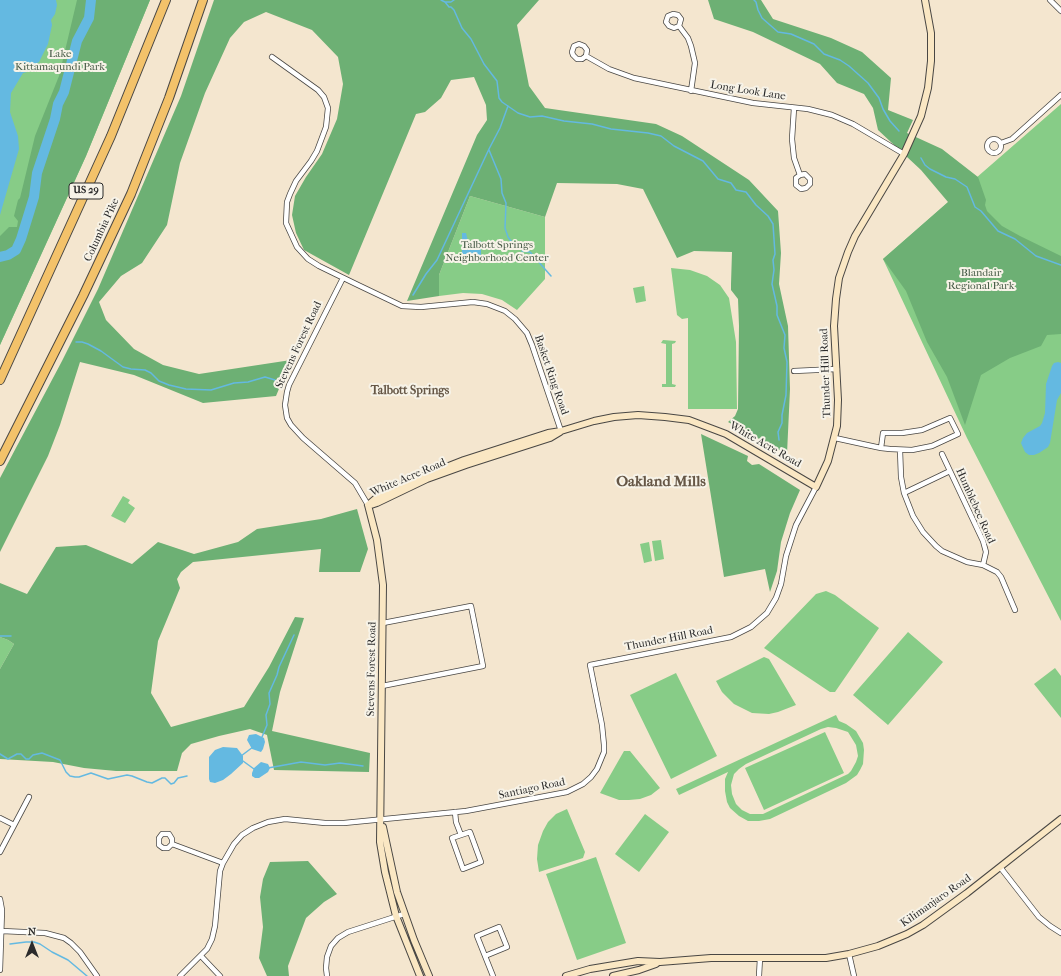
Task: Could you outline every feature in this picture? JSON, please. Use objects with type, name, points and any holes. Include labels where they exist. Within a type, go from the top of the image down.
[{"type":"highway","name":"US 29","points":[[0,380],[111,136],[166,0]]},
{"type":"highway","name":"Columbia Pike","points":[[0,460],[83,296],[128,200],[169,98],[203,0]]},
{"type":"street","name":"Thunder Hill Road","points":[[590,665],[731,637],[751,627],[767,613],[776,598],[781,584],[786,556],[796,525],[828,461],[835,438],[838,415],[834,326],[837,288],[843,264],[855,236],[904,154],[921,116],[930,75],[931,33],[926,0]]},
{"type":"street","points":[[1050,0],[1061,11]]},
{"type":"street","points":[[679,26],[688,38],[694,55],[694,71],[691,91]]},
{"type":"street","points":[[272,56],[318,90],[327,102],[328,116],[326,127],[317,151],[296,181],[290,194],[286,210],[286,223],[292,239],[302,254],[308,259],[343,278]]},
{"type":"street","name":"Long Look Lane","points":[[586,56],[621,74],[646,81],[753,103],[808,109],[841,118],[904,154]]},
{"type":"street","points":[[1001,143],[1012,139],[1061,95]]},
{"type":"street","points":[[794,108],[792,146],[794,158],[800,175]]},
{"type":"street","name":"Basket Ring Road","points":[[343,278],[402,306],[421,307],[473,302],[486,304],[505,311],[515,319],[527,333],[561,431]]},
{"type":"street","name":"Stevens Forest Road","points":[[343,278],[289,385],[285,405],[287,418],[291,425],[303,438],[355,483],[368,505],[377,540],[382,571],[383,623],[380,842],[396,916],[420,976]]},
{"type":"street","points":[[794,371],[837,369]]},
{"type":"street","name":"White Acre Road","points":[[368,505],[377,503],[434,476],[550,438],[561,431],[594,421],[627,416],[648,415],[688,420],[736,439],[816,487]]},
{"type":"street","points":[[835,438],[881,448],[900,450],[922,449],[958,434],[950,418],[922,430],[902,433],[883,433],[881,448]]},
{"type":"street","points":[[900,450],[901,477],[904,493],[908,506],[923,532],[942,551],[967,562],[983,565],[997,572],[1001,577],[1015,610]]},
{"type":"street","name":"Humblebee Road","points":[[942,454],[984,541],[986,552],[983,565]]},
{"type":"street","points":[[904,493],[950,472]]},
{"type":"street","points":[[382,686],[483,666],[471,606],[383,623]]},
{"type":"street","name":"Santiago Road","points":[[180,976],[201,956],[210,944],[214,933],[219,881],[223,863],[228,852],[242,835],[253,828],[268,822],[285,819],[325,823],[344,823],[485,808],[567,792],[591,778],[601,761],[604,752],[604,745],[602,725],[590,665]]},
{"type":"street","points":[[0,852],[29,797]]},
{"type":"street","points":[[454,812],[461,835]]},
{"type":"street","points":[[0,818],[14,825]]},
{"type":"street","name":"Stevens Forest Road","points":[[381,819],[391,870],[404,914],[429,976]]},
{"type":"street","name":"Kilimanjaro Road","points":[[566,976],[596,968],[638,961],[660,962],[710,958],[814,958],[849,954],[891,942],[923,925],[1061,819]]},
{"type":"street","points":[[470,832],[481,862],[463,869],[452,838],[461,835],[470,832]]},
{"type":"street","points":[[172,844],[223,863]]},
{"type":"street","points":[[1000,867],[1039,916],[1061,933]]},
{"type":"street","points":[[0,899],[2,910],[0,970]]},
{"type":"street","points":[[327,976],[327,956],[331,946],[338,938],[348,932],[404,914]]},
{"type":"street","points":[[485,956],[507,947],[499,927],[477,936],[485,956],[493,976]]},
{"type":"street","points":[[2,931],[44,933],[64,938],[80,952],[97,976]]},
{"type":"street","points":[[849,954],[854,976]]},
{"type":"street","points":[[201,956],[220,976]]},
{"type":"street","points":[[759,976],[760,958]]},
{"type":"street","name":"Kilimanjaro Road","points":[[614,976],[639,970],[660,962]]},
{"type":"green space","name":"Lake Kittamaqundi Park","points":[[0,0],[150,0],[86,156],[0,345]]},
{"type":"green space","name":"Lake Kittamaqundi Park","points":[[77,0],[150,0],[86,156],[0,345],[0,236],[9,227],[17,227],[18,221],[14,216],[18,200],[20,198],[35,136],[59,76]]},
{"type":"green space","points":[[214,0],[539,0],[517,25],[529,86],[545,108],[656,124],[682,136],[749,180],[778,211],[781,253],[779,284],[788,326],[790,389],[787,454],[728,422],[735,416],[738,409],[738,299],[731,290],[732,252],[694,251],[677,258],[643,189],[617,184],[557,183],[545,217],[470,196],[439,275],[439,296],[407,301],[477,135],[487,120],[486,105],[474,77],[451,80],[441,98],[425,112],[416,114],[349,275],[304,250],[296,233],[292,215],[295,196],[322,154],[337,119],[343,84],[338,57],[312,30],[266,12],[244,22],[230,38],[205,93],[180,163],[167,225],[142,263],[121,276],[99,302],[106,320],[134,349],[163,365],[199,374],[291,360],[276,396],[203,403],[134,375],[80,362],[60,425],[48,456],[0,552],[0,478],[98,289],[181,96]]},
{"type":"green space","points":[[708,0],[761,0],[773,19],[831,38],[862,52],[891,78],[888,110],[913,120],[907,133],[942,149],[978,177],[986,200],[985,205],[987,211],[1002,226],[1061,256],[1061,334],[1047,335],[1041,346],[1010,358],[981,375],[965,425],[947,377],[927,342],[906,291],[883,259],[948,202],[921,170],[878,130],[873,108],[864,94],[837,83],[820,64],[753,32],[714,19]]},
{"type":"green space","name":"Blandair Regional Park","points":[[1061,104],[1061,621],[967,438],[883,259]]},
{"type":"green space","name":"Talbott Springs Neighborhood Center","points":[[470,196],[545,217],[545,279],[517,310],[502,300],[482,294],[463,293],[439,296],[439,275]]},
{"type":"green space","points":[[671,268],[690,270],[707,276],[720,285],[729,298],[736,342],[737,409],[688,409],[688,318],[682,319],[677,315]]},
{"type":"green space","points":[[644,286],[646,301],[636,303],[633,288]]},
{"type":"green space","points":[[663,340],[676,341],[672,344],[672,384],[676,385],[675,387],[662,387],[662,384],[666,384],[666,344],[661,343]]},
{"type":"green space","points":[[701,434],[748,456],[747,461],[752,465],[759,464],[800,490],[790,513],[781,542],[777,571],[770,592],[765,569],[724,577]]},
{"type":"green space","points":[[123,496],[130,500],[128,503],[135,508],[125,523],[111,516]]},
{"type":"green space","points":[[357,509],[368,549],[360,572],[319,572],[321,549],[193,562],[181,572],[177,579],[180,588],[158,641],[151,693],[171,727],[244,707],[269,667],[295,617],[304,618],[280,692],[272,731],[370,753],[369,772],[274,770],[267,735],[250,729],[191,744],[182,753],[177,771],[116,771],[84,768],[53,762],[0,759],[0,669],[14,644],[0,637],[0,583],[27,594],[56,547],[86,545],[132,564],[158,542],[194,554],[238,542],[257,529],[321,519]]},
{"type":"green space","points":[[661,540],[664,559],[655,561],[652,541]]},
{"type":"green space","points":[[649,542],[652,561],[644,563],[640,544]]},
{"type":"green space","points":[[826,591],[835,595],[879,628],[835,692],[830,692],[764,648],[816,594]]},
{"type":"green space","points":[[908,632],[943,662],[888,725],[853,695]]},
{"type":"green space","points":[[0,637],[14,644],[0,669]]},
{"type":"green space","points":[[764,657],[769,659],[796,705],[769,714],[752,713],[734,704],[722,692],[716,681]]},
{"type":"green space","points":[[1055,668],[1061,676],[1061,718],[1034,684]]},
{"type":"green space","points":[[676,673],[717,756],[671,779],[630,695]]},
{"type":"green space","points":[[836,715],[839,721],[856,731],[863,743],[863,764],[857,775],[846,783],[770,819],[748,821],[739,816],[730,808],[725,791],[725,779],[728,772],[679,795],[676,789]],"holes":[[[828,727],[848,732],[856,745],[858,756],[848,774],[763,814],[750,814],[742,810],[736,804],[732,794],[731,785],[734,774],[739,769],[746,764],[821,729]]]},
{"type":"green space","points":[[825,732],[844,773],[764,810],[745,768]]},
{"type":"green space","points":[[624,751],[630,751],[660,788],[651,795],[640,799],[619,800],[600,793]]},
{"type":"green space","points":[[567,809],[585,852],[583,858],[539,872],[537,859],[538,845],[543,831],[548,822],[556,814]]},
{"type":"green space","points":[[645,814],[669,832],[639,872],[615,854]]},
{"type":"green space","points":[[596,857],[626,943],[577,960],[546,874]]},
{"type":"green space","points":[[308,861],[337,894],[324,902],[306,918],[288,966],[289,976],[267,976],[259,958],[263,927],[260,897],[263,879],[270,862]]},
{"type":"water","points":[[0,0],[56,0],[57,5],[55,14],[51,20],[52,25],[48,44],[39,62],[33,67],[30,67],[27,72],[23,73],[11,93],[10,112],[18,136],[19,149],[0,215]]},
{"type":"water","points":[[462,233],[466,233],[468,241],[481,241],[481,255],[462,255]]},
{"type":"water","points":[[1054,363],[1061,363],[1061,393],[1057,400],[1050,443],[1048,447],[1039,453],[1029,455],[1025,452],[1021,443],[1027,433],[1040,426],[1042,423],[1045,413],[1046,384],[1052,366]]},
{"type":"water","points":[[256,734],[264,738],[265,742],[261,752],[252,749],[247,740],[249,735]]},
{"type":"water","points":[[223,747],[237,748],[243,756],[243,763],[223,780],[215,783],[210,782],[209,757],[215,750]]},
{"type":"water","points":[[261,762],[268,764],[270,768],[268,772],[259,778],[255,778],[252,776],[252,773],[254,768]]},
{"type":"waterway","points":[[0,257],[8,255],[16,250],[21,239],[34,197],[37,173],[55,119],[58,104],[64,92],[77,41],[89,18],[91,0]]},
{"type":"waterway","points":[[441,0],[445,2],[451,2],[454,0]]},
{"type":"waterway","points":[[754,0],[762,18],[778,32],[791,34],[814,44],[824,54],[840,60],[849,66],[868,83],[879,98],[890,121],[899,131]]},
{"type":"waterway","points":[[445,2],[454,10],[462,28],[471,39],[484,64],[497,81],[499,98],[502,102],[518,113],[530,117],[542,116],[564,121],[592,124],[611,129],[661,136],[674,146],[703,161],[718,179],[731,183],[736,190],[746,192],[756,205],[768,216],[773,224],[775,254],[773,260],[774,270],[772,284],[777,306],[777,315],[785,335],[784,348],[787,362],[786,395],[782,423],[778,432],[779,440]]},
{"type":"waterway","points":[[413,295],[437,260],[500,128],[508,106]]},
{"type":"waterway","points":[[489,150],[501,179],[502,193],[506,203],[505,228],[508,237],[513,244]]},
{"type":"waterway","points":[[921,158],[925,165],[930,169],[946,177],[955,179],[967,187],[975,207],[981,211],[998,231],[1015,239],[1036,256],[1061,265]]},
{"type":"waterway","points":[[522,251],[530,252],[551,276]]},
{"type":"waterway","points":[[76,342],[88,344],[101,351],[123,367],[145,370],[151,373],[159,381],[186,389],[211,390],[234,383],[248,382],[265,377],[275,380]]},
{"type":"waterway","points":[[262,737],[267,725],[266,715],[270,704],[269,693],[294,635]]},
{"type":"waterway","points":[[0,636],[11,636]]},
{"type":"waterway","points":[[241,756],[253,747]]},
{"type":"waterway","points":[[0,754],[8,759],[17,754],[21,754],[26,759],[29,759],[33,755],[42,753],[60,760],[66,772],[70,776],[75,777],[91,773],[108,779],[127,775],[152,783],[165,778],[171,784],[178,778],[187,776]]},
{"type":"waterway","points":[[243,761],[254,769]]},
{"type":"waterway","points":[[268,768],[301,762],[325,765],[340,763],[363,766]]},
{"type":"waterway","points":[[10,944],[26,942],[40,944],[68,960],[87,976]]},
{"type":"district","name":"Talbott Springs","points":[[410,391]]},
{"type":"district","name":"Oakland Mills","points":[[661,482]]}]
